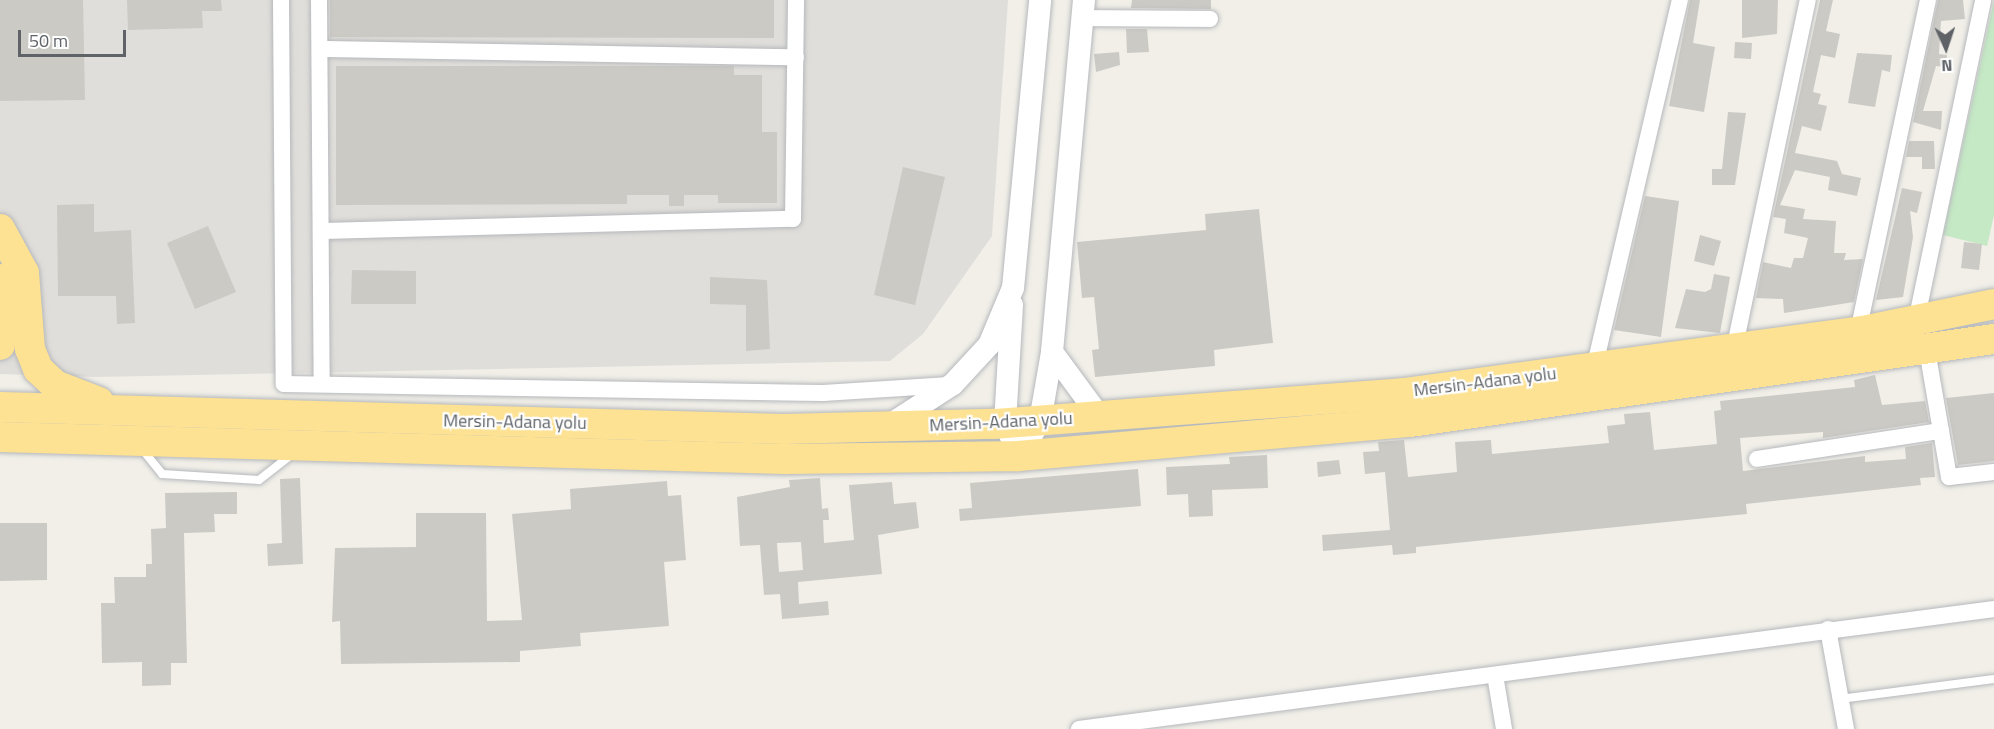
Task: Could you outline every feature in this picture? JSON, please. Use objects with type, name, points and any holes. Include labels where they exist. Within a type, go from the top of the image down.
[{"type":"highway","points":[[0,229],[24,273],[30,349],[38,369],[82,399],[194,416]]},
{"type":"highway","points":[[0,279],[0,345]]},
{"type":"highway","name":"Mersin-Adana yolu","points":[[0,407],[194,416],[888,426],[1005,423],[1404,393],[1858,332],[1917,317],[1994,304]]},
{"type":"highway","name":"Mersin-Adana yolu","points":[[0,437],[785,459],[1019,456],[1410,422],[1994,339]]},
{"type":"main road","points":[[1019,456],[1005,423],[1013,288],[1040,0]]},
{"type":"main road","points":[[1019,456],[1040,421],[1052,352],[1083,9]]},
{"type":"main road","points":[[888,426],[953,384],[989,345],[1013,288]]},
{"type":"main road","points":[[1052,352],[1100,417]]},
{"type":"street","points":[[280,0],[285,384],[823,393],[953,384]]},
{"type":"street","points":[[320,0],[322,384]]},
{"type":"street","points":[[321,231],[793,219],[796,0]]},
{"type":"street","points":[[1594,369],[1680,0]]},
{"type":"street","points":[[1734,350],[1808,0]]},
{"type":"street","points":[[1858,332],[1928,0]]},
{"type":"street","points":[[1917,317],[1983,0]]},
{"type":"street","points":[[1083,9],[1210,20]]},
{"type":"street","points":[[320,49],[796,57]]},
{"type":"street","points":[[1927,350],[1949,477],[1994,472]]},
{"type":"street","points":[[1757,459],[1941,431]]},
{"type":"street","points":[[1088,728],[1994,609]]},
{"type":"street","points":[[1828,629],[1846,729]]},
{"type":"street","points":[[1495,675],[1504,729]]},
{"type":"lane","points":[[1840,699],[1994,679]]},
{"type":"shaded area","points":[[0,0],[1008,0],[992,236],[923,334],[890,361],[97,377],[0,374]]},
{"type":"green space","points":[[1994,0],[1994,215],[1987,246],[1943,235]]},
{"type":"building","points":[[0,0],[83,0],[85,100],[0,101]]},
{"type":"building","points":[[127,0],[221,0],[222,11],[202,11],[203,28],[128,30]]},
{"type":"building","points":[[330,0],[774,0],[774,38],[330,37]]},
{"type":"building","points":[[1132,0],[1211,0],[1211,9],[1131,8]]},
{"type":"building","points":[[1690,0],[1700,0],[1693,43],[1715,47],[1704,112],[1669,106]]},
{"type":"building","points":[[1742,0],[1778,0],[1777,34],[1742,38]]},
{"type":"building","points":[[1820,0],[1833,0],[1826,31],[1840,34],[1835,58],[1821,55],[1813,92],[1821,94],[1818,104],[1827,106],[1821,131],[1802,126],[1795,153],[1837,161],[1842,174],[1861,178],[1857,196],[1828,190],[1830,177],[1795,170],[1780,205],[1805,209],[1803,219],[1836,221],[1834,253],[1846,253],[1844,260],[1863,259],[1854,302],[1784,313],[1783,299],[1756,298],[1763,262],[1791,268],[1794,258],[1803,258],[1808,238],[1784,233],[1786,219],[1773,217]]},
{"type":"building","points":[[1938,0],[1963,0],[1965,19],[1941,21],[1939,54],[1947,55],[1946,67],[1936,66],[1923,111],[1942,111],[1941,130],[1913,122]]},
{"type":"building","points":[[1126,29],[1147,29],[1149,52],[1127,53]]},
{"type":"building","points":[[1735,42],[1752,43],[1751,59],[1734,58]]},
{"type":"building","points":[[1119,52],[1120,65],[1096,72],[1094,54]]},
{"type":"building","points":[[1857,53],[1892,55],[1890,72],[1882,70],[1875,107],[1848,103]]},
{"type":"building","points":[[336,66],[734,66],[734,75],[762,75],[762,132],[777,132],[777,203],[718,203],[718,195],[684,195],[684,206],[669,206],[669,195],[627,195],[627,204],[336,205]]},
{"type":"building","points":[[1728,112],[1746,113],[1735,185],[1712,185],[1712,169],[1722,169]]},
{"type":"building","points":[[1909,141],[1934,141],[1935,169],[1922,169],[1922,157],[1906,157]]},
{"type":"building","points":[[903,167],[945,177],[915,305],[874,295]]},
{"type":"building","points":[[1902,188],[1922,192],[1917,213],[1910,211],[1913,237],[1903,297],[1876,300]]},
{"type":"building","points":[[1645,196],[1679,201],[1661,337],[1614,330]]},
{"type":"building","points":[[94,204],[94,232],[131,230],[135,323],[117,324],[116,296],[58,296],[57,205]]},
{"type":"building","points":[[1259,209],[1273,343],[1214,350],[1215,366],[1095,377],[1092,350],[1099,349],[1094,297],[1082,298],[1077,242],[1206,230],[1205,214]]},
{"type":"building","points":[[208,226],[236,292],[195,309],[167,243]]},
{"type":"building","points":[[1700,235],[1721,241],[1714,266],[1694,261]]},
{"type":"building","points":[[1964,242],[1982,244],[1979,270],[1961,268]]},
{"type":"building","points":[[352,270],[416,271],[416,304],[351,304]]},
{"type":"building","points":[[1714,274],[1730,277],[1720,333],[1675,328],[1686,289],[1705,292],[1711,289]]},
{"type":"building","points":[[710,277],[767,280],[770,349],[746,351],[746,305],[710,304]]},
{"type":"building","points":[[1875,375],[1882,405],[1925,401],[1929,422],[1823,438],[1823,432],[1740,438],[1743,471],[1865,456],[1865,462],[1906,459],[1905,447],[1932,443],[1935,477],[1920,478],[1921,485],[1746,504],[1747,514],[1416,547],[1416,553],[1393,555],[1392,545],[1323,551],[1322,535],[1390,530],[1385,472],[1365,474],[1363,452],[1379,451],[1378,442],[1404,440],[1408,477],[1457,472],[1455,442],[1491,440],[1492,454],[1609,443],[1607,426],[1625,424],[1624,414],[1650,412],[1654,450],[1717,444],[1714,411],[1721,410],[1720,401],[1855,387],[1854,380]]},
{"type":"building","points":[[1994,393],[1994,461],[1958,465],[1946,398]]},
{"type":"building","points":[[1267,455],[1268,488],[1212,490],[1213,516],[1189,517],[1188,494],[1167,495],[1166,467],[1230,464],[1229,457]]},
{"type":"building","points":[[1339,460],[1341,474],[1318,477],[1317,462]]},
{"type":"building","points":[[1138,469],[1141,506],[960,521],[959,509],[972,508],[970,483]]},
{"type":"building","points":[[300,478],[303,564],[268,566],[267,544],[282,543],[280,479]]},
{"type":"building","points":[[820,478],[822,509],[828,508],[829,520],[823,520],[824,543],[854,540],[849,485],[892,482],[894,504],[916,502],[919,528],[878,535],[882,574],[798,582],[799,604],[828,601],[829,615],[782,619],[780,594],[764,595],[760,545],[740,546],[737,497],[790,487],[789,480]],"holes":[[[801,542],[803,570],[779,572],[777,543]]]},
{"type":"building","points":[[667,481],[668,496],[681,495],[686,560],[664,562],[669,626],[580,633],[581,646],[520,651],[520,662],[341,664],[340,621],[332,622],[335,548],[416,547],[416,513],[486,513],[487,621],[522,620],[512,514],[571,509],[570,489]]},
{"type":"building","points":[[237,492],[237,514],[214,514],[215,532],[184,533],[187,663],[171,663],[171,685],[142,686],[142,662],[102,663],[101,603],[115,603],[114,577],[146,577],[146,564],[152,564],[151,529],[166,528],[165,493]]},
{"type":"building","points":[[0,523],[47,523],[47,580],[0,581]]}]
